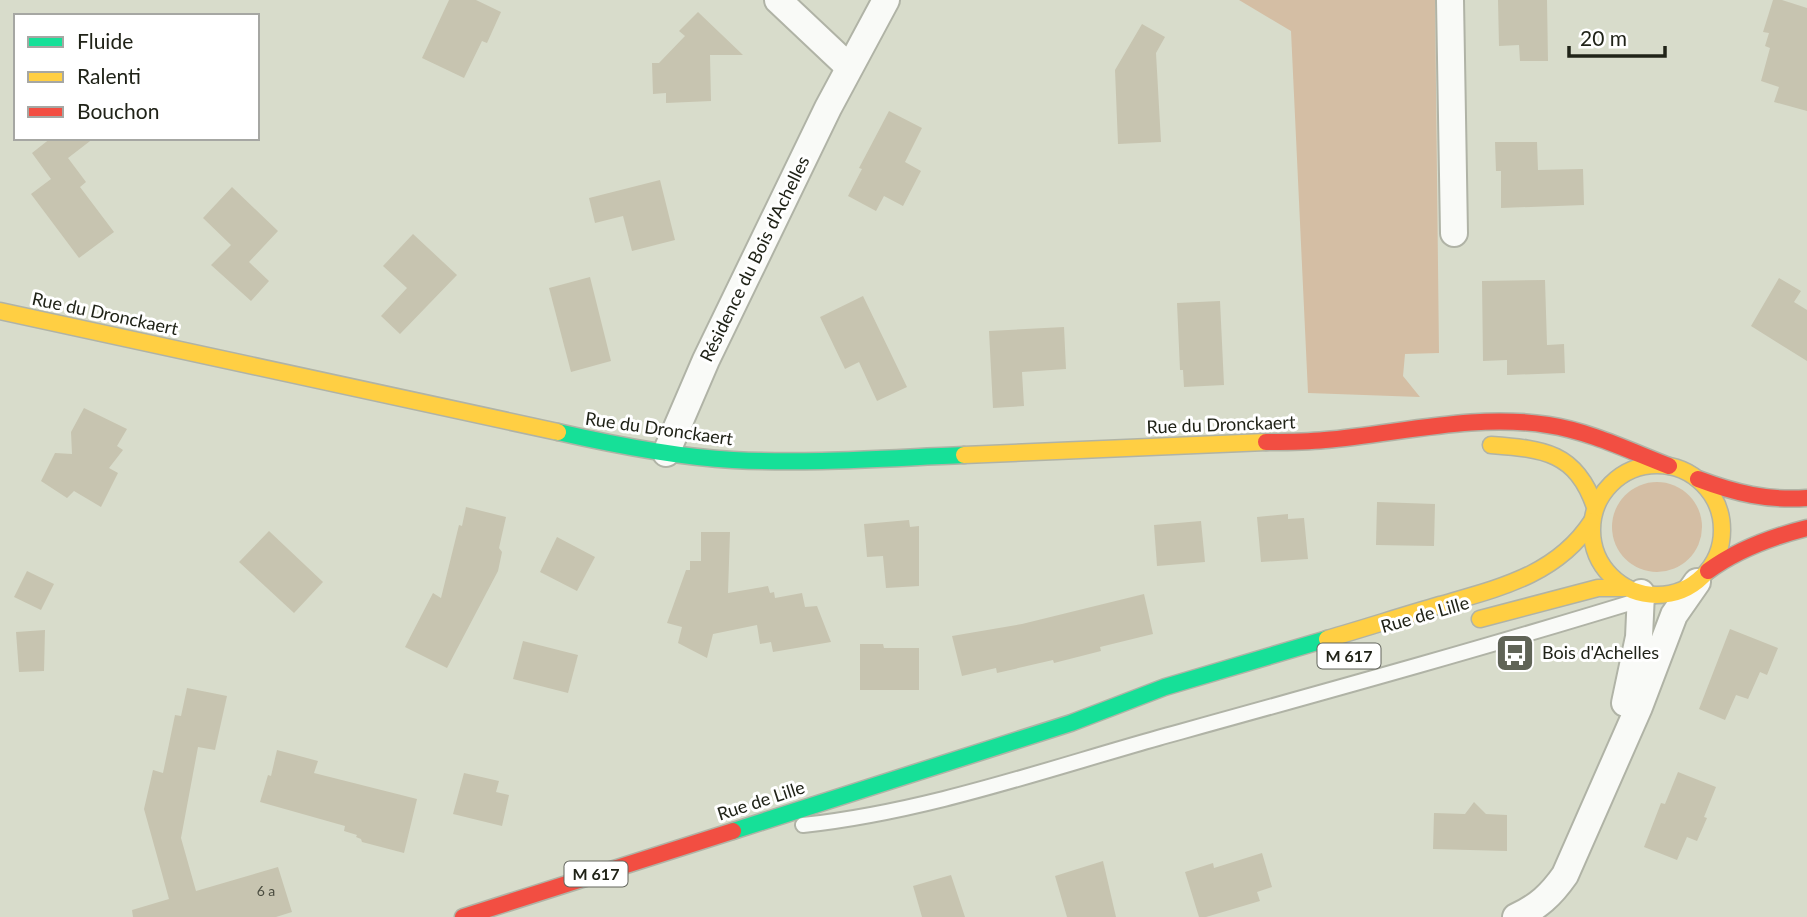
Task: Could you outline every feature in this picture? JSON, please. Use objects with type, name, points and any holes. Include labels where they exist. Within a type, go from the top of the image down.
[{"type":"main road","name":"Rue du Dronckaert","points":[[0,311],[473,415],[666,453],[732,460],[793,462],[1325,440],[1422,443]]},
{"type":"main road","name":"Rue du Dronckaert","points":[[1325,440],[1447,425],[1523,422],[1550,425],[1585,434],[1670,466]]},
{"type":"main road","points":[[1477,445],[1535,449],[1569,462],[1586,480],[1594,514],[1592,543],[1601,564],[1615,580],[1641,594],[1678,592],[1721,560],[1750,545],[1807,528]]},
{"type":"main road","points":[[1594,514],[1607,488],[1624,473],[1646,465],[1670,466],[1728,492],[1756,499],[1807,498]]},
{"type":"main road","points":[[1698,479],[1713,497],[1722,527],[1719,550],[1702,576]]},
{"type":"main road","name":"Rue de Lille","points":[[463,917],[1071,723],[1165,687],[1514,583],[1537,573],[1563,556],[1580,540],[1594,514]]},
{"type":"main road","name":"Rue de Lille","points":[[1470,622],[1598,588],[1641,594]]},
{"type":"main road","name":"Rue de Lille","points":[[1071,723],[1161,705]]},
{"type":"street","points":[[778,0],[849,67]]},
{"type":"street","name":"Résidence du Bois d'Achelles","points":[[666,453],[706,360],[849,67],[886,0]]},
{"type":"street","points":[[1450,0],[1454,233]]},
{"type":"street","points":[[1516,917],[1540,905],[1565,875],[1639,707],[1674,615],[1702,576]]},
{"type":"street","points":[[1607,776],[1634,666],[1639,637],[1641,594]]},
{"type":"lane","points":[[729,831],[821,823],[957,795],[1454,656],[1641,594]]},
{"type":"shaded area","points":[[1239,0],[1435,0],[1439,353],[1405,354],[1403,376],[1420,397],[1308,393],[1291,31]]},
{"type":"shaded area","points":[[1657,482],[1674,485],[1689,495],[1699,510],[1702,527],[1699,544],[1689,559],[1674,569],[1657,572],[1640,569],[1625,559],[1615,544],[1612,527],[1615,510],[1625,495],[1640,485]]},
{"type":"building","points":[[449,0],[476,0],[501,12],[487,43],[482,41],[464,78],[422,58]]},
{"type":"building","points":[[1498,0],[1547,0],[1548,61],[1520,61],[1519,45],[1499,46]]},
{"type":"building","points":[[1773,0],[1807,8],[1807,111],[1774,102],[1779,87],[1761,81],[1770,48],[1765,46],[1769,33],[1763,32]]},
{"type":"building","points":[[698,12],[743,55],[710,55],[711,101],[666,103],[666,93],[653,94],[652,63],[659,63],[685,36],[679,31]]},
{"type":"building","points":[[1142,24],[1165,37],[1156,53],[1161,142],[1118,144],[1115,70]]},
{"type":"building","points":[[889,111],[922,128],[905,162],[921,171],[903,206],[884,196],[876,211],[848,196],[862,169],[859,168]]},
{"type":"building","points":[[48,140],[91,140],[68,158],[86,182],[80,187],[114,232],[79,258],[31,194],[51,179],[32,153]]},
{"type":"building","points":[[1495,142],[1537,142],[1538,170],[1583,169],[1584,205],[1501,208],[1501,171],[1496,171]]},
{"type":"building","points":[[660,180],[675,240],[632,251],[623,216],[595,223],[589,198]]},
{"type":"building","points":[[232,187],[278,231],[249,262],[269,281],[251,301],[211,265],[231,245],[203,218]]},
{"type":"building","points":[[413,234],[457,275],[400,334],[381,316],[407,288],[383,266]]},
{"type":"building","points":[[590,277],[611,361],[571,372],[549,288]]},
{"type":"building","points":[[1779,278],[1801,291],[1794,302],[1807,310],[1807,361],[1751,326]]},
{"type":"building","points":[[1545,280],[1547,345],[1564,344],[1565,373],[1507,375],[1507,360],[1483,361],[1482,281]]},
{"type":"building","points":[[863,296],[907,387],[877,401],[859,362],[845,369],[820,317]]},
{"type":"building","points":[[1220,301],[1224,385],[1184,387],[1183,370],[1180,370],[1177,303]]},
{"type":"building","points":[[1064,327],[1066,369],[1022,372],[1024,406],[993,408],[989,331]]},
{"type":"building","points":[[84,408],[127,429],[117,446],[123,450],[109,468],[118,473],[101,507],[74,491],[67,498],[41,481],[55,453],[72,454],[71,432]]},
{"type":"building","points":[[1377,502],[1435,504],[1434,546],[1376,545]]},
{"type":"building","points":[[466,507],[506,517],[499,548],[502,552],[498,571],[447,668],[405,647],[433,593],[441,598]]},
{"type":"building","points":[[1288,514],[1288,519],[1304,518],[1308,559],[1261,562],[1257,517]]},
{"type":"building","points":[[909,520],[910,527],[919,526],[919,586],[886,588],[883,556],[867,557],[864,524]]},
{"type":"building","points":[[1201,521],[1205,562],[1157,566],[1154,525]]},
{"type":"building","points":[[269,531],[323,582],[294,613],[239,562]]},
{"type":"building","points":[[701,532],[730,532],[728,593],[768,586],[770,593],[774,592],[775,598],[802,593],[805,607],[817,606],[831,642],[773,652],[771,642],[760,644],[757,625],[713,634],[707,658],[678,643],[682,627],[667,623],[686,570],[690,570],[690,561],[701,561]]},
{"type":"building","points":[[557,537],[595,557],[577,591],[540,572]]},
{"type":"building","points":[[27,571],[54,584],[41,610],[14,597]]},
{"type":"building","points":[[1144,594],[1153,634],[1100,647],[1101,651],[1054,663],[1053,660],[997,673],[996,668],[962,676],[952,636],[1022,624]]},
{"type":"building","points":[[1730,629],[1778,648],[1767,675],[1760,672],[1748,699],[1736,695],[1725,720],[1699,709]]},
{"type":"building","points":[[45,630],[44,671],[19,672],[16,632]]},
{"type":"building","points":[[523,641],[578,655],[568,693],[513,679]]},
{"type":"building","points":[[860,644],[883,644],[884,648],[919,648],[919,690],[860,690]]},
{"type":"building","points":[[187,688],[227,696],[215,750],[198,747],[181,838],[196,891],[278,867],[292,912],[276,917],[133,917],[132,910],[169,899],[144,809],[153,770],[163,773],[175,715],[181,716]]},
{"type":"building","points":[[277,750],[318,761],[314,773],[417,799],[404,853],[362,842],[357,835],[344,831],[345,826],[260,802],[268,775],[271,776]]},
{"type":"building","points":[[1678,772],[1716,787],[1697,841],[1687,837],[1677,860],[1644,847],[1661,803],[1665,804]]},
{"type":"building","points":[[464,773],[499,781],[496,792],[509,795],[502,826],[453,814]]},
{"type":"building","points":[[1474,802],[1486,814],[1507,815],[1507,851],[1433,849],[1434,813],[1465,814]]},
{"type":"building","points":[[1262,853],[1272,887],[1257,892],[1260,901],[1199,917],[1185,872],[1213,863],[1214,868]]},
{"type":"building","points":[[1103,861],[1116,917],[1067,917],[1055,876]]},
{"type":"building","points":[[951,875],[965,917],[922,917],[913,886]]},
{"type":"traffic: fast","points":[[558,432],[645,450],[733,460],[820,461],[964,455]]},
{"type":"traffic: fast","points":[[733,831],[1071,723],[1165,687],[1327,639]]},
{"type":"traffic: slow","points":[[0,311],[558,432]]},
{"type":"traffic: slow","points":[[964,455],[1266,442]]},
{"type":"traffic: slow","points":[[1491,445],[1542,452],[1568,464],[1587,489],[1595,507]]},
{"type":"traffic: slow","points":[[1657,465],[1682,470],[1703,484],[1717,505],[1722,530],[1717,555],[1703,576],[1682,590],[1657,595],[1632,590],[1611,576],[1597,555],[1592,530],[1597,505],[1611,484],[1632,470],[1657,465]]},
{"type":"traffic: slow","points":[[1327,639],[1525,577],[1562,555],[1592,521]]},
{"type":"traffic: slow","points":[[1480,619],[1598,588],[1627,588]]},
{"type":"traffic: jam","points":[[1266,442],[1325,440],[1464,423],[1520,422],[1579,432],[1669,466]]},
{"type":"traffic: jam","points":[[1698,479],[1752,495],[1807,498]]},
{"type":"traffic: jam","points":[[1708,571],[1755,545],[1807,528]]},
{"type":"traffic: jam","points":[[463,917],[733,831]]},
{"type":"place","name":"Bois d'Achelles","points":[[1515,653]]}]
